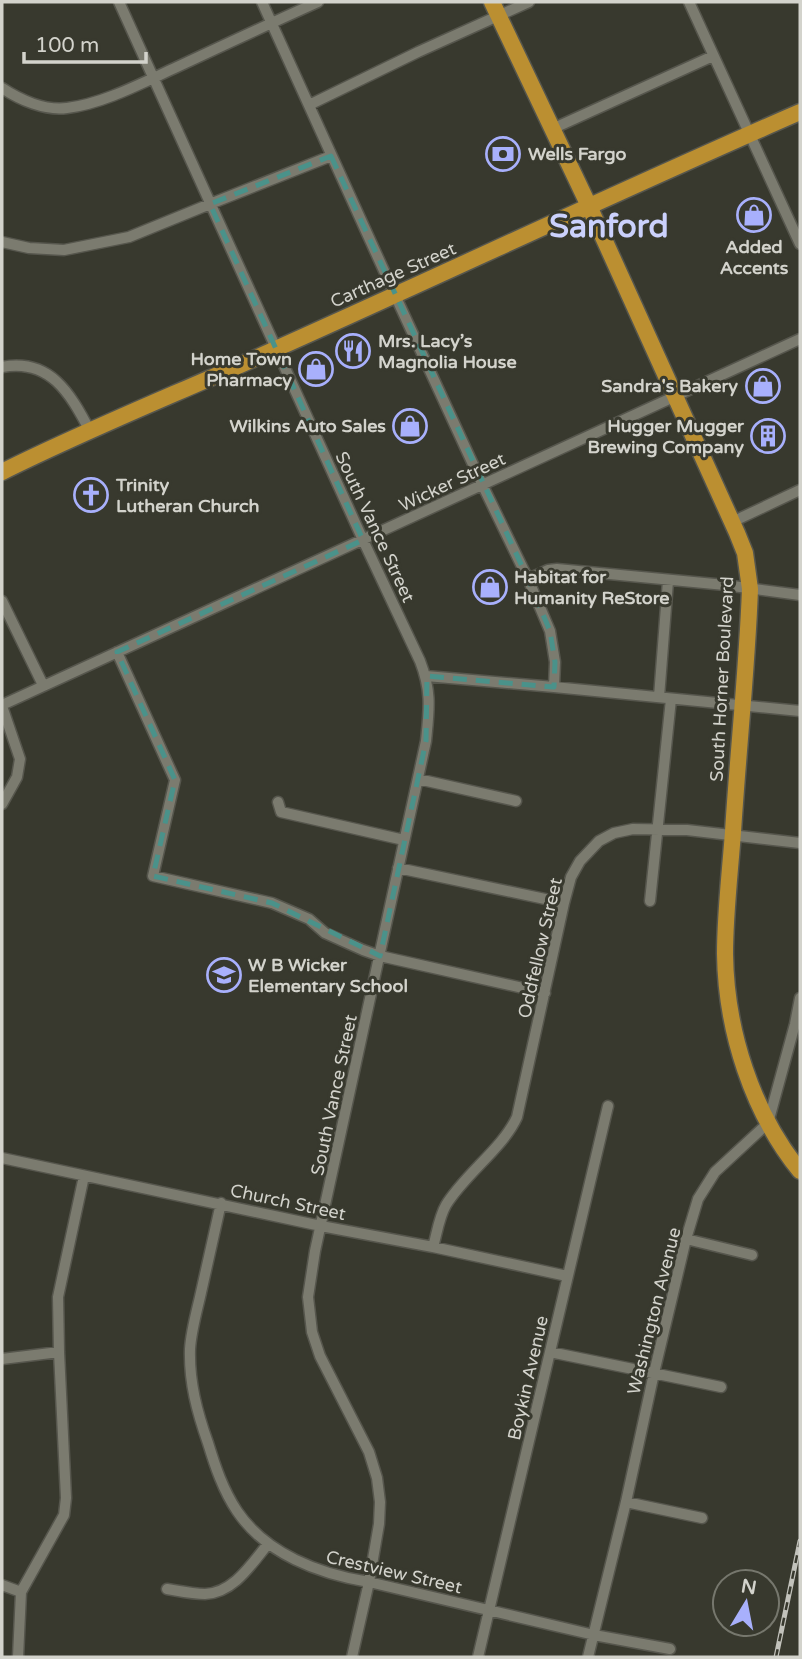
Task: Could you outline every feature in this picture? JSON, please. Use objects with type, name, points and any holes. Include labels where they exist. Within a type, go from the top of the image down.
[{"type":"main road","name":"South Horner Boulevard","points":[[495,9],[589,206],[745,553],[750,589],[726,928],[727,995],[732,1023],[748,1077],[768,1123],[800,1171]]},
{"type":"main road","name":"Carthage Street","points":[[2,472],[800,112]]},
{"type":"street","name":"South Vance Street","points":[[119,2],[426,676],[430,705],[426,741],[308,1297],[312,1332],[320,1356],[369,1452],[377,1478],[380,1502],[369,1582],[352,1657]]},
{"type":"street","points":[[262,2],[528,579],[550,631],[555,662],[554,687]]},
{"type":"street","points":[[2,88],[36,104],[65,109],[92,103],[318,2]]},
{"type":"street","points":[[309,104],[495,9],[529,2]]},
{"type":"street","points":[[689,2],[800,244]]},
{"type":"street","points":[[552,129],[713,56]]},
{"type":"street","points":[[2,242],[29,248],[76,248],[129,237],[331,156]]},
{"type":"street","name":"Wicker Street","points":[[2,706],[800,339]]},
{"type":"street","points":[[2,367],[15,365],[39,369],[60,384],[76,404],[90,431]]},
{"type":"street","points":[[732,522],[800,491]]},
{"type":"street","points":[[528,579],[557,569],[800,595]]},
{"type":"street","points":[[659,698],[668,580]]},
{"type":"street","points":[[2,601],[43,685]]},
{"type":"street","points":[[117,652],[175,780],[153,876],[272,903],[309,919],[326,933],[380,956],[545,993]]},
{"type":"street","points":[[426,676],[800,711]]},
{"type":"street","points":[[650,901],[671,699]]},
{"type":"street","points":[[2,706],[20,759],[17,777],[2,804]]},
{"type":"street","points":[[418,779],[516,801]]},
{"type":"street","points":[[278,802],[281,812],[404,840]]},
{"type":"street","name":"Oddfellow Street","points":[[433,1247],[444,1208],[473,1171],[511,1130],[520,1106],[564,903],[571,877],[580,861],[599,841],[614,833],[633,828],[687,830],[800,843]]},
{"type":"street","points":[[398,868],[564,903]]},
{"type":"street","points":[[768,1123],[800,998]]},
{"type":"street","name":"Boykin Avenue","points":[[478,1657],[608,1106]]},
{"type":"street","name":"Washington Avenue","points":[[588,1657],[654,1373],[698,1199],[715,1172],[768,1123]]},
{"type":"street","name":"Church Street","points":[[2,1158],[567,1276]]},
{"type":"street","points":[[18,1657],[21,1592],[64,1515],[66,1498],[58,1297],[84,1176]]},
{"type":"street","name":"Crestview Street","points":[[220,1203],[190,1348],[191,1385],[219,1477],[237,1511],[255,1532],[268,1544],[314,1569],[343,1578],[594,1635],[670,1649]]},
{"type":"street","points":[[686,1240],[752,1255]]},
{"type":"street","points":[[2,1359],[59,1352]]},
{"type":"street","points":[[550,1352],[721,1387]]},
{"type":"street","points":[[626,1502],[702,1518]]},
{"type":"street","points":[[167,1589],[207,1594],[225,1589],[248,1569],[268,1544]]},
{"type":"street","points":[[2,1585],[21,1592]]},
{"type":"highlighted area","points":[[331,156],[550,631],[555,662],[554,687],[427,676],[426,741],[380,956],[272,903],[153,876],[175,780],[117,652],[363,540],[210,204]]},
{"type":"railway","points":[[776,1657],[800,1541]]},
{"type":"place","name":"Wells Fargo","points":[[503,154]]},
{"type":"place","name":"Added Accents","points":[[754,215]]},
{"type":"place","name":"Mrs. Lacy’s Magnolia House","points":[[353,351]]},
{"type":"place","name":"Home Town Pharmacy","points":[[316,369]]},
{"type":"place","name":"Sandra's Bakery","points":[[763,386]]},
{"type":"place","name":"Wilkins Auto Sales","points":[[410,426]]},
{"type":"place","name":"Hugger Mugger Brewing Company","points":[[768,436]]},
{"type":"place","name":"Trinity Lutheran Church","points":[[91,495]]},
{"type":"place","name":"Habitat for Humanity ReStore","points":[[490,587]]},
{"type":"place","name":"W B Wicker Elementary School","points":[[224,975]]},
{"type":"district","name":"Sanford","points":[[609,227]]}]
